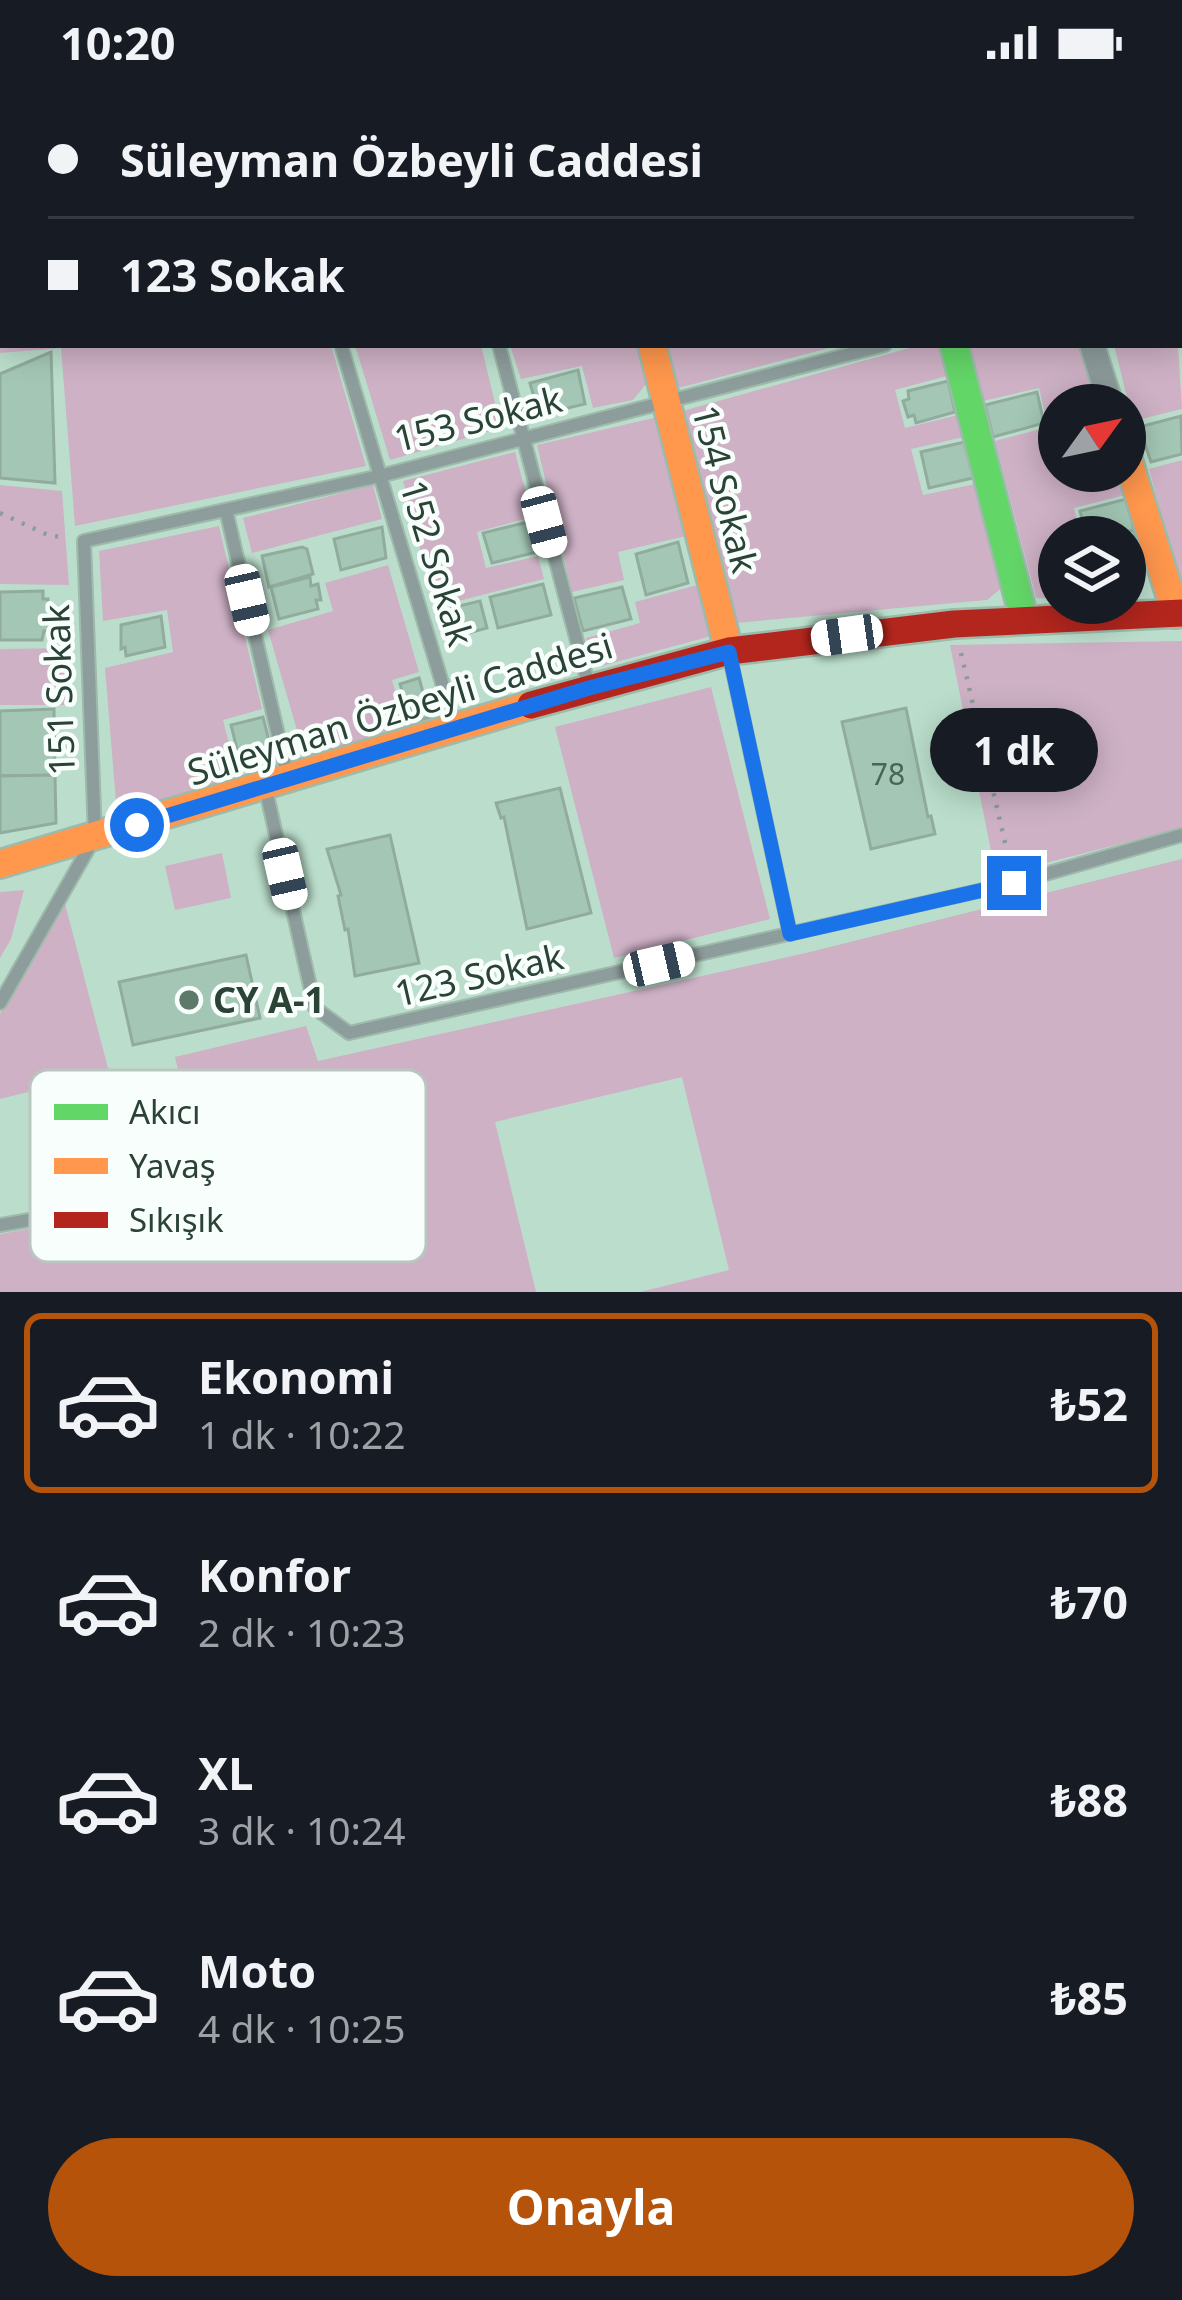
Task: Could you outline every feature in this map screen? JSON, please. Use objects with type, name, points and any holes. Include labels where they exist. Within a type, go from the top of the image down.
[{"type":"street","name":"154 Sokak","points":[[653,348],[729,652]]},
{"type":"street","points":[[955,348],[1024,619]]},
{"type":"street","points":[[1093,348],[1104,384]]},
{"type":"street","points":[[1139,492],[1179,614]]},
{"type":"street","name":"Süleyman Özbeyli Caddesi","points":[[0,864],[589,688],[729,652],[954,624],[1179,614]]},
{"type":"lane","name":"152 Sokak","points":[[342,348],[455,728]]},
{"type":"lane","points":[[500,348],[589,688]]},
{"type":"lane","name":"153 Sokak","points":[[84,541],[380,476],[874,348]]},
{"type":"lane","points":[[226,510],[276,783]]},
{"type":"lane","name":"151 Sokak","points":[[84,541],[95,838]]},
{"type":"lane","points":[[729,652],[790,934]]},
{"type":"lane","name":"123 Sokak","points":[[276,783],[314,1008],[349,1033],[1014,883],[1182,836]]},
{"type":"lane","points":[[0,1003],[95,838]]},
{"type":"lane","points":[[0,1226],[30,1221]]},
{"type":"path","points":[[0,513],[48,535],[84,541]]},
{"type":"path","points":[[954,624],[1014,883]]},
{"type":"shaded area","points":[[0,348],[61,348],[0,353]]},
{"type":"shaded area","points":[[61,348],[332,348],[366,466],[75,526]]},
{"type":"shaded area","points":[[356,348],[482,348],[501,428],[390,460]]},
{"type":"shaded area","points":[[511,348],[638,348],[647,383],[633,400],[593,408],[582,366],[521,379]]},
{"type":"shaded area","points":[[665,348],[829,348],[675,389]]},
{"type":"shaded area","points":[[909,348],[939,348],[947,376],[895,390],[905,428],[958,415],[964,437],[911,449],[923,495],[980,483],[1004,586],[987,600],[736,623],[679,412]]},
{"type":"shaded area","points":[[970,348],[1083,348],[1093,384],[1038,384],[1038,388],[983,401]]},
{"type":"shaded area","points":[[1115,348],[1178,348],[1182,409],[1146,418],[1146,384],[1124,384]]},
{"type":"shaded area","points":[[658,417],[686,536],[618,552],[624,580],[572,592],[537,445]]},
{"type":"shaded area","points":[[1038,430],[1038,492],[1125,495],[1074,508],[1076,516],[1038,516],[1038,598],[1036,598],[995,441]]},
{"type":"shaded area","points":[[515,452],[532,517],[477,532],[486,568],[538,556],[544,579],[435,607],[403,481]]},
{"type":"shaded area","points":[[1182,460],[1182,592],[1149,469]]},
{"type":"shaded area","points":[[0,485],[62,491],[69,585],[0,584]]},
{"type":"shaded area","points":[[373,485],[382,519],[252,553],[243,518]]},
{"type":"shaded area","points":[[219,526],[262,709],[223,720],[238,778],[147,804],[116,802],[105,668],[173,652],[167,610],[103,621],[99,551]]},
{"type":"shaded area","points":[[388,565],[419,672],[392,680],[406,729],[305,758],[268,630],[333,611],[325,583]]},
{"type":"shaded area","points":[[701,584],[715,635],[594,668],[586,638],[640,623],[635,602]]},
{"type":"shaded area","points":[[1182,641],[1182,828],[996,876],[950,645]]},
{"type":"shaded area","points":[[68,648],[69,705],[0,705],[0,649]]},
{"type":"shaded area","points":[[711,687],[770,919],[614,958],[555,727]]},
{"type":"shaded area","points":[[222,853],[231,898],[175,910],[165,866]]},
{"type":"shaded area","points":[[1182,859],[1182,1292],[640,1292],[729,1270],[682,1077],[495,1122],[536,1292],[0,1292],[0,1234],[30,1229],[30,1262],[426,1262],[426,1070],[178,1070],[175,1057],[306,1026],[318,1061],[810,952]]},
{"type":"shaded area","points":[[24,890],[11,939],[0,958],[0,892]]},
{"type":"shaded area","points":[[63,896],[108,1070],[30,1070],[30,1092],[0,1099],[0,1014]]},
{"type":"building","points":[[51,352],[55,483],[0,478],[0,374]]},
{"type":"building","points":[[578,370],[585,404],[539,415],[530,383]]},
{"type":"building","points":[[948,381],[955,412],[916,423],[914,415],[908,417],[903,401],[909,399],[908,391]]},
{"type":"building","points":[[1037,392],[1038,425],[993,437],[985,405]]},
{"type":"building","points":[[1181,416],[1182,454],[1151,462],[1146,425]]},
{"type":"building","points":[[969,441],[977,477],[929,488],[921,452]]},
{"type":"building","points":[[1126,499],[1130,516],[1081,516],[1080,511]]},
{"type":"building","points":[[528,522],[537,552],[492,563],[483,533]]},
{"type":"building","points":[[382,527],[386,558],[341,570],[334,539]]},
{"type":"building","points":[[678,542],[688,583],[646,595],[636,554]]},
{"type":"building","points":[[307,549],[313,574],[269,587],[262,556]]},
{"type":"building","points":[[310,577],[311,586],[318,584],[318,609],[279,619],[271,587]]},
{"type":"building","points":[[543,584],[551,615],[498,628],[490,597]]},
{"type":"building","points":[[622,587],[631,619],[583,631],[574,598]]},
{"type":"building","points":[[43,591],[43,599],[48,599],[49,631],[44,631],[42,640],[0,640],[0,592]]},
{"type":"building","points":[[480,601],[487,628],[447,639],[438,611]]},
{"type":"building","points":[[161,616],[165,647],[126,656],[125,647],[121,649],[121,625]]},
{"type":"building","points":[[419,678],[430,717],[411,723],[400,684]]},
{"type":"building","points":[[906,708],[935,834],[871,849],[842,722]]},
{"type":"building","points":[[54,709],[55,775],[0,776],[0,711]]},
{"type":"building","points":[[263,717],[272,753],[240,761],[231,725]]},
{"type":"building","points":[[55,775],[56,823],[0,833],[0,776]]},
{"type":"building","points":[[560,788],[591,913],[527,929],[504,817],[496,803]]},
{"type":"building","points":[[390,835],[419,963],[355,976],[341,895],[327,849]]},
{"type":"building","name":"CY A-1","points":[[246,955],[260,1018],[133,1045],[119,982]]},
{"type":"traffic: fast","points":[[955,348],[1024,619]]},
{"type":"traffic: slow","points":[[653,348],[729,651]]},
{"type":"traffic: slow","points":[[1138,492],[1176,614]]},
{"type":"traffic: slow","points":[[0,864],[531,705]]},
{"type":"traffic: jam","points":[[531,705],[729,651],[954,624],[1182,613]]},
{"type":"place","name":"CY A-1","points":[[189,1000]]},
{"type":"route","points":[[137,825],[589,688],[729,652],[790,934],[1014,883]]}]
